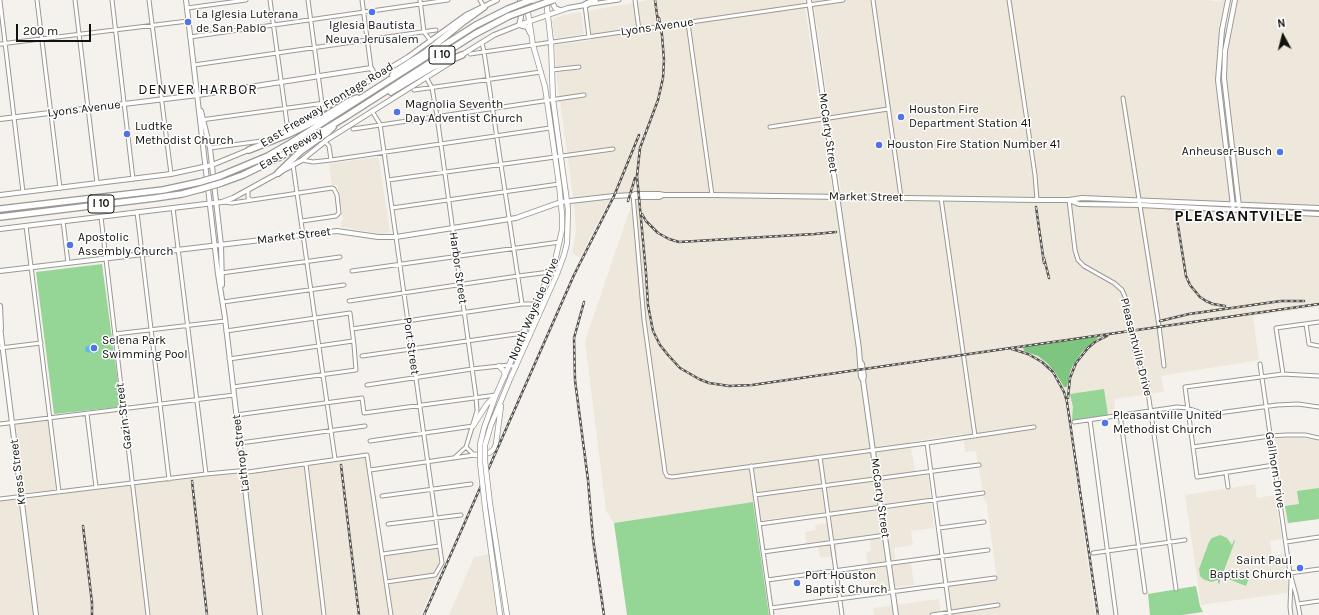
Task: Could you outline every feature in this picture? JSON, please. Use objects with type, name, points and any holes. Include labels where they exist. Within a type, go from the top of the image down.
[{"type":"highway","name":"East Freeway","points":[[0,209],[163,190],[220,176],[278,150],[476,26],[508,9],[531,0]]},
{"type":"highway","name":"East Freeway","points":[[0,217],[182,194],[220,183],[250,172],[278,158],[475,34],[509,16],[552,0]]},
{"type":"highway","points":[[585,5],[595,0]]},
{"type":"highway","points":[[389,80],[396,71],[426,52],[484,7]]},
{"type":"highway","points":[[378,96],[390,92],[433,67],[462,55]]},
{"type":"highway","points":[[249,150],[289,134],[325,116],[351,100],[364,96]]},
{"type":"highway","points":[[278,172],[301,151],[328,132],[336,122]]},
{"type":"main road","name":"Lathrop Street","points":[[186,0],[260,615]]},
{"type":"main road","name":"East Freeway Frontage Road","points":[[0,194],[97,184],[171,174],[212,166],[273,140],[376,77],[466,15],[497,0]]},
{"type":"main road","points":[[519,25],[521,17],[520,0]]},
{"type":"main road","name":"North Wayside Drive","points":[[500,615],[485,470],[483,445],[484,428],[496,395],[555,261],[562,230],[561,202],[555,157],[541,72],[533,45],[526,0]]},
{"type":"main road","name":"North Wayside Drive","points":[[483,445],[557,274],[567,243],[568,201],[553,100],[552,42],[546,0]]},
{"type":"main road","points":[[552,0],[555,8],[562,10]]},
{"type":"main road","points":[[1228,0],[1222,30],[1218,80],[1233,210]]},
{"type":"main road","points":[[1235,0],[1224,55],[1224,78],[1240,210]]},
{"type":"main road","name":"McCarty Street","points":[[810,2],[860,361],[864,376],[863,380],[878,478],[896,615]]},
{"type":"main road","points":[[0,229],[216,203],[233,198],[302,160],[325,142],[372,111],[494,35],[548,14],[585,5]]},
{"type":"main road","points":[[1227,6],[1233,8]]},
{"type":"main road","points":[[549,25],[552,17],[562,10]]},
{"type":"main road","points":[[519,25],[527,27],[532,37]]},
{"type":"main road","points":[[371,68],[376,77]]},
{"type":"main road","name":"Lyons Avenue","points":[[0,119],[198,95],[371,68]]},
{"type":"main road","name":"Lathrop Street","points":[[201,120],[210,148],[221,245],[222,265],[220,274]]},
{"type":"main road","points":[[1223,127],[1229,126]]},
{"type":"main road","points":[[1228,161],[1234,160]]},
{"type":"main road","name":"Market Street","points":[[0,272],[337,230],[378,238],[396,237],[509,220],[561,202],[632,195],[635,197],[659,197],[664,195],[712,195],[1037,200],[1069,200],[1080,198],[1318,208]]},
{"type":"main road","name":"Market Street","points":[[1069,200],[1078,204],[1318,214]]},
{"type":"main road","points":[[1268,206],[1269,212]]},
{"type":"main road","points":[[1318,208],[1318,214]]},
{"type":"main road","points":[[215,246],[218,250],[222,265]]},
{"type":"main road","name":"Kress Street","points":[[0,306],[2,348],[36,615]]},
{"type":"main road","points":[[499,366],[504,371],[505,376]]},
{"type":"main road","points":[[473,426],[487,404],[496,395]]},
{"type":"main road","points":[[474,455],[489,452],[494,449],[502,401]]},
{"type":"main road","name":"North Wayside Drive","points":[[494,552],[507,615]]},
{"type":"street","points":[[37,0],[60,188]]},
{"type":"street","points":[[75,0],[97,184]]},
{"type":"street","points":[[112,0],[134,179]]},
{"type":"street","points":[[149,0],[171,174]]},
{"type":"street","points":[[187,8],[246,0]]},
{"type":"street","points":[[270,0],[288,131]]},
{"type":"street","points":[[308,0],[319,76],[322,104],[321,110]]},
{"type":"street","points":[[362,0],[371,68]]},
{"type":"street","points":[[190,37],[363,12],[420,2],[448,0]]},
{"type":"street","points":[[480,0],[484,7]]},
{"type":"street","points":[[589,37],[585,5],[620,0]]},
{"type":"street","points":[[635,0],[639,30]]},
{"type":"street","name":"Lyons Avenue","points":[[470,54],[639,30],[810,2],[844,0]]},
{"type":"street","points":[[873,0],[901,197]]},
{"type":"street","points":[[1009,0],[1035,175],[1037,200]]},
{"type":"street","points":[[0,1],[23,192]]},
{"type":"street","points":[[420,2],[424,32],[431,40]]},
{"type":"street","points":[[0,44],[188,21]]},
{"type":"street","points":[[688,22],[712,195]]},
{"type":"street","points":[[194,65],[436,30]]},
{"type":"street","points":[[482,43],[522,304]]},
{"type":"street","points":[[552,70],[579,67]]},
{"type":"street","points":[[414,90],[541,72]]},
{"type":"street","name":"Harbor Street","points":[[426,77],[432,88],[437,116],[476,397],[476,411],[466,447]]},
{"type":"street","points":[[353,129],[584,95]]},
{"type":"street","points":[[1123,98],[1164,366]]},
{"type":"street","points":[[201,120],[338,101]]},
{"type":"street","points":[[315,105],[321,110]]},
{"type":"street","points":[[770,127],[888,109]]},
{"type":"street","name":"Port Street","points":[[372,111],[380,124],[442,563],[435,575],[386,582]]},
{"type":"street","points":[[302,160],[313,162],[331,160],[550,128]]},
{"type":"street","points":[[210,148],[273,140]]},
{"type":"street","points":[[325,142],[329,146],[331,160]]},
{"type":"street","points":[[388,180],[612,149]]},
{"type":"street","points":[[293,165],[335,459]]},
{"type":"street","points":[[392,208],[559,184]]},
{"type":"street","points":[[222,202],[232,203],[332,188],[334,189],[337,195],[338,214],[336,216],[302,221]]},
{"type":"street","points":[[248,190],[247,195],[251,200]]},
{"type":"street","points":[[632,195],[644,320],[665,472],[667,476],[927,443],[1034,427]]},
{"type":"street","points":[[942,198],[975,436]]},
{"type":"street","name":"Pleasantville Drive","points":[[1069,200],[1075,250],[1078,260],[1084,266],[1114,283],[1122,290],[1126,299],[1130,330],[1147,384],[1176,588]]},
{"type":"street","points":[[173,208],[206,474]]},
{"type":"street","points":[[137,212],[169,479]]},
{"type":"street","name":"Gazin Street","points":[[101,217],[148,615]]},
{"type":"street","points":[[63,221],[68,263]]},
{"type":"street","points":[[26,226],[59,492]]},
{"type":"street","points":[[352,271],[560,242]]},
{"type":"street","points":[[220,274],[340,257]]},
{"type":"street","points":[[349,301],[518,276],[550,272],[557,274]]},
{"type":"street","points":[[223,302],[344,285]]},
{"type":"street","points":[[352,329],[522,304],[536,304]]},
{"type":"street","points":[[226,331],[350,313],[356,370],[233,387]]},
{"type":"street","points":[[114,334],[225,321]]},
{"type":"street","points":[[1283,374],[1276,328],[1319,322]]},
{"type":"street","points":[[1306,324],[1309,344],[1319,346]]},
{"type":"street","points":[[362,356],[523,333],[530,335]]},
{"type":"street","points":[[230,359],[353,341]]},
{"type":"street","points":[[2,348],[41,343]]},
{"type":"street","name":"Gellhorn Drive","points":[[1260,364],[1286,542],[1290,575],[1290,607],[1292,615]]},
{"type":"street","points":[[367,385],[472,369],[510,365],[516,367]]},
{"type":"street","points":[[1274,465],[1197,477],[1185,387],[1283,374],[1319,376]]},
{"type":"street","points":[[0,424],[234,395]]},
{"type":"street","points":[[236,415],[362,398],[364,413],[496,395]]},
{"type":"street","points":[[1074,422],[1177,407],[1211,414],[1288,404],[1319,407]]},
{"type":"street","points":[[87,414],[96,487]]},
{"type":"street","points":[[1120,415],[1145,592]]},
{"type":"street","points":[[1090,420],[1116,615]]},
{"type":"street","points":[[240,444],[365,426]]},
{"type":"street","points":[[370,441],[473,426]]},
{"type":"street","points":[[1193,447],[1270,436],[1292,435],[1319,438]]},
{"type":"street","points":[[927,443],[950,614]]},
{"type":"street","points":[[454,458],[466,447],[474,455]]},
{"type":"street","points":[[0,499],[206,474],[238,471],[248,472],[367,455],[391,615]]},
{"type":"street","points":[[370,470],[474,455]]},
{"type":"street","points":[[820,457],[842,615]]},
{"type":"street","points":[[306,464],[324,615]]},
{"type":"street","points":[[755,495],[979,465]]},
{"type":"street","points":[[751,466],[772,615]]},
{"type":"street","points":[[1226,473],[1228,487]]},
{"type":"street","points":[[382,496],[471,484]]},
{"type":"street","points":[[759,524],[983,493]]},
{"type":"street","points":[[388,524],[461,515]]},
{"type":"street","points":[[939,528],[984,522]]},
{"type":"street","points":[[763,552],[886,535]]},
{"type":"street","points":[[1286,542],[1319,537]]},
{"type":"street","points":[[1093,553],[1185,540]]},
{"type":"street","points":[[382,554],[439,546]]},
{"type":"street","points":[[767,580],[988,550]]},
{"type":"street","points":[[1290,575],[1319,569]]},
{"type":"street","name":"Gellhorn Drive","points":[[1290,575],[1300,615]]},
{"type":"street","points":[[771,608],[995,578]]},
{"type":"street","points":[[1298,604],[1319,601]]},
{"type":"street","points":[[932,615],[950,614],[998,605]]},
{"type":"shaded area","points":[[650,0],[804,0],[833,193],[841,192],[813,0],[1225,0],[1219,28],[1231,30],[1238,0],[1319,0],[1319,307],[1253,316],[1259,360],[1161,376],[1164,392],[1114,399],[1116,414],[1068,421],[1095,615],[948,615],[953,614],[949,586],[997,579],[986,500],[984,500],[976,451],[965,452],[963,434],[910,442],[916,476],[928,475],[934,528],[911,531],[913,545],[894,548],[896,565],[911,563],[914,585],[871,590],[869,580],[864,581],[862,570],[868,568],[866,552],[871,551],[869,535],[836,539],[837,556],[820,558],[817,542],[806,543],[805,532],[816,530],[815,525],[832,522],[830,511],[756,521],[753,502],[614,523],[606,511],[585,341],[634,197],[610,199],[580,258],[572,253],[576,230],[573,196],[556,73],[580,69],[580,64],[556,68],[555,45],[591,40],[587,11]]},
{"type":"shaded area","points":[[581,12],[584,34],[555,38],[552,22],[554,18]]},
{"type":"shaded area","points":[[377,157],[379,159],[390,232],[381,234],[341,227],[341,221],[343,220],[338,185],[332,185],[329,164]]},
{"type":"shaded area","points":[[48,420],[57,488],[56,490],[27,493],[25,492],[16,426],[17,424]]},
{"type":"shaded area","points":[[1300,438],[1319,441],[1319,519],[1287,524],[1275,439]]},
{"type":"shaded area","points":[[366,458],[381,555],[437,548],[440,572],[421,615],[0,615],[0,501],[236,473],[242,475]]},
{"type":"shaded area","points":[[1255,484],[1257,498],[1275,495],[1282,539],[1270,541],[1272,556],[1284,554],[1289,589],[1288,593],[1201,605],[1185,495]]},
{"type":"shaded area","points":[[489,554],[497,615],[449,615],[474,557]]},
{"type":"shaded area","points":[[939,599],[941,615],[874,615],[873,608]]},
{"type":"green space","points":[[102,264],[121,405],[120,407],[54,414],[36,272]]},
{"type":"green space","points":[[1098,336],[1098,338],[1082,352],[1073,365],[1067,387],[1064,387],[1055,372],[1047,363],[1038,356],[1024,351],[1023,347]]},
{"type":"green space","points":[[1104,389],[1108,415],[1072,420],[1073,407],[1070,394]]},
{"type":"green space","points":[[1319,488],[1319,519],[1288,523],[1285,506],[1299,504],[1297,491]]},
{"type":"green space","points":[[753,502],[769,615],[627,615],[614,523]]},
{"type":"green space","points":[[1220,535],[1227,538],[1232,545],[1234,540],[1235,541],[1219,584],[1218,580],[1211,582],[1203,579],[1200,576],[1199,569],[1209,542],[1212,538]]},
{"type":"green space","points":[[1229,570],[1249,578],[1246,586],[1226,578]]},
{"type":"green space","points":[[1196,586],[1200,606],[1203,612],[1182,615],[1150,615],[1148,594]]},
{"type":"water","points":[[96,343],[97,353],[86,352],[85,347]]},
{"type":"railway","points":[[655,0],[658,22]]},
{"type":"railway","points":[[659,18],[664,60],[663,78],[658,100],[640,148],[637,176],[648,305],[653,331],[660,345],[680,368],[699,379],[709,383],[729,386],[752,385],[1319,304]]},
{"type":"railway","points":[[424,615],[574,275],[614,196],[639,135]]},
{"type":"railway","points":[[628,201],[635,178]]},
{"type":"railway","points":[[1036,207],[1044,263]]},
{"type":"railway","points":[[1176,213],[1186,276],[1190,285],[1200,297],[1206,301],[1225,306]]},
{"type":"railway","points":[[642,214],[646,221],[658,233],[679,242],[836,232]]},
{"type":"railway","points":[[1044,258],[1049,278]]},
{"type":"railway","points":[[1160,321],[1189,314],[1281,301],[1304,301]]},
{"type":"railway","points":[[584,302],[574,338],[575,380],[588,480],[593,539],[604,615]]},
{"type":"railway","points":[[1068,398],[1070,378],[1076,363],[1088,348],[1095,342],[1107,336]]},
{"type":"railway","points":[[1012,349],[1028,354],[1042,362],[1053,372],[1064,392],[1067,402],[1098,615]]},
{"type":"railway","points":[[341,465],[359,615]]},
{"type":"railway","points":[[192,481],[207,615]]},
{"type":"railway","points":[[83,526],[92,603],[92,615]]},
{"type":"place","name":"Iglesia Bautista Neuva Jerusalem","points":[[372,12]]},
{"type":"place","name":"La Iglesia Luterana de San Pablo","points":[[188,22]]},
{"type":"place","name":"Magnolia Seventh Day Adventist Church","points":[[397,112]]},
{"type":"place","name":"Houston Fire Department Station 41","points":[[901,117]]},
{"type":"place","name":"Ludtke Methodist Church","points":[[127,134]]},
{"type":"place","name":"Houston Fire Station Number 41","points":[[879,145]]},
{"type":"place","name":"Anheuser-Busch","points":[[1280,152]]},
{"type":"place","name":"Apostolic Assembly Church","points":[[70,245]]},
{"type":"place","name":"Selena Park Swimming Pool","points":[[94,348]]},
{"type":"place","name":"Pleasantville United Methodist Church","points":[[1105,423]]},
{"type":"place","name":"Saint Paul Baptist Church","points":[[1300,568]]},
{"type":"place","name":"Port Houston Baptist Church","points":[[797,583]]},
{"type":"district","name":"DENVER HARBOR","points":[[198,90]]},
{"type":"district","name":"PLEASANTVILLE","points":[[1239,216]]}]
